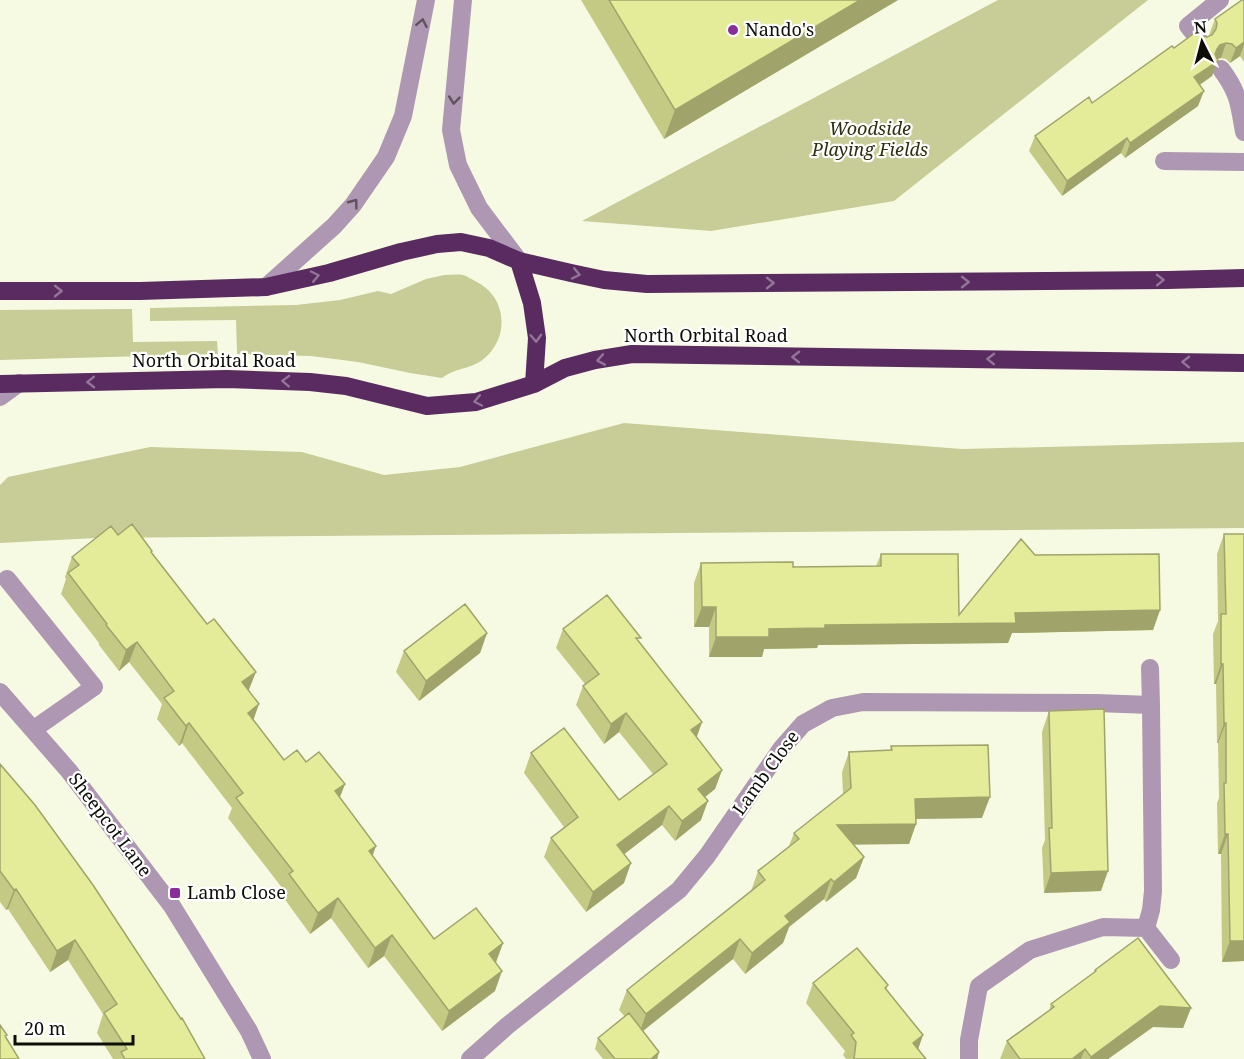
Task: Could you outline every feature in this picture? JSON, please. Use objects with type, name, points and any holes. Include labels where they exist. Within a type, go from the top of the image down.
[{"type":"highway","points":[[0,291],[140,291],[266,287],[329,273],[401,252],[437,244],[461,242],[489,248],[519,261],[604,280],[647,284],[1244,278]]},
{"type":"highway","points":[[519,261],[532,303],[537,338],[534,384]]},
{"type":"highway","name":"North Orbital Road","points":[[0,384],[227,379],[310,382],[346,386],[427,406],[476,402],[534,384],[566,368],[595,360],[632,354],[1244,363]]},
{"type":"street","points":[[266,287],[334,226],[353,205],[386,157],[403,116],[426,0]]},
{"type":"street","points":[[464,0],[451,130],[458,165],[479,208],[519,261]]},
{"type":"street","points":[[1200,41],[1188,26],[1221,0]]},
{"type":"street","points":[[1221,69],[1237,94],[1244,132]]},
{"type":"street","points":[[1164,161],[1244,162]]},
{"type":"street","points":[[0,397],[19,383]]},
{"type":"street","points":[[7,579],[94,687],[34,729]]},
{"type":"street","points":[[1146,928],[1154,891],[1150,668]]},
{"type":"street","name":"Sheepcot Lane","points":[[0,692],[69,771],[172,906],[249,1031],[262,1059]]},
{"type":"street","name":"Lamb Close","points":[[470,1059],[507,1026],[679,890],[707,856],[781,749],[803,724],[832,708],[863,702],[1151,705]]},
{"type":"street","points":[[969,1059],[969,1040],[979,986],[1030,950],[1103,927],[1146,928]]},
{"type":"street","points":[[1146,928],[1171,960]]},
{"type":"green space","name":"Woodside Playing Fields","points":[[998,0],[1148,0],[894,201],[711,231],[582,221]]},
{"type":"green space","points":[[444,275],[463,275],[485,287],[493,295],[498,305],[501,325],[495,346],[483,360],[442,378],[358,362],[311,356],[237,354],[236,320],[150,321],[150,308],[296,305],[340,300],[378,291],[391,294],[426,279]]},
{"type":"green space","points":[[132,309],[133,342],[217,341],[218,354],[0,360],[0,310]]},
{"type":"green space","points":[[624,423],[962,449],[1244,442],[1244,528],[96,538],[0,543],[0,485],[8,477],[150,447],[302,452],[384,475],[460,467]]},
{"type":"building","points":[[609,0],[860,0],[675,110]]},
{"type":"building","points":[[1244,0],[1244,42],[1236,48],[1232,44],[1220,45],[1215,54],[1218,61],[1194,77],[1204,91],[1130,143],[1127,138],[1067,181],[1035,136],[1089,97],[1092,103],[1172,46],[1174,48],[1196,32],[1207,37],[1212,35],[1216,29],[1215,19]]},
{"type":"building","points":[[132,524],[207,624],[214,619],[256,672],[242,682],[259,704],[248,713],[284,760],[297,750],[306,762],[319,752],[345,784],[335,791],[376,846],[369,851],[434,939],[476,908],[503,943],[489,954],[502,971],[449,1011],[392,935],[375,948],[338,898],[318,913],[289,874],[293,871],[236,798],[243,793],[189,723],[186,726],[164,698],[174,691],[137,642],[126,650],[68,573],[79,565],[72,557],[111,526],[118,535]]},
{"type":"building","points":[[1224,534],[1244,534],[1244,941],[1230,941],[1228,834],[1225,834],[1224,783],[1226,783],[1226,723],[1224,723],[1223,664],[1221,664],[1221,614],[1226,614]]},
{"type":"building","points":[[1021,539],[1035,555],[1159,554],[1160,610],[1015,613],[1016,623],[825,625],[825,628],[769,629],[769,637],[716,637],[716,607],[702,607],[701,563],[793,562],[793,567],[881,566],[881,554],[958,554],[959,615]]},
{"type":"building","points":[[607,595],[641,638],[636,638],[702,722],[691,730],[722,770],[698,789],[708,801],[682,821],[669,806],[617,845],[631,863],[593,892],[551,838],[578,817],[531,753],[564,728],[619,800],[667,764],[626,713],[611,724],[583,686],[599,674],[563,629]]},
{"type":"building","points":[[465,604],[487,633],[426,681],[404,651]]},
{"type":"building","points":[[1104,709],[1108,871],[1051,873],[1049,711]]},
{"type":"building","points":[[988,745],[990,797],[915,799],[916,824],[837,825],[864,857],[834,882],[831,879],[785,916],[790,922],[752,953],[740,939],[646,1014],[627,990],[765,880],[758,871],[799,839],[794,833],[851,788],[849,752],[892,750],[891,746]]},
{"type":"building","points":[[0,764],[35,805],[93,885],[182,1018],[205,1059],[125,1059],[121,1052],[127,1049],[104,1013],[117,1004],[75,940],[57,951],[16,889],[14,890],[0,871]]},
{"type":"building","points":[[1138,938],[1191,1008],[1160,1006],[1091,1057],[1085,1049],[1072,1059],[1020,1059],[1007,1041],[1054,1007],[1051,1004]]},
{"type":"building","points":[[857,948],[888,985],[885,988],[923,1035],[913,1043],[926,1059],[854,1059],[856,1042],[851,1035],[854,1033],[813,983]]},
{"type":"building","points":[[629,1013],[659,1052],[651,1059],[615,1059],[598,1038]]},
{"type":"building","points":[[0,1025],[7,1035],[5,1036],[19,1059],[0,1059]]},
{"type":"place","name":"Nando's","points":[[733,30]]},
{"type":"place","name":"Lamb Close","points":[[175,893]]}]
